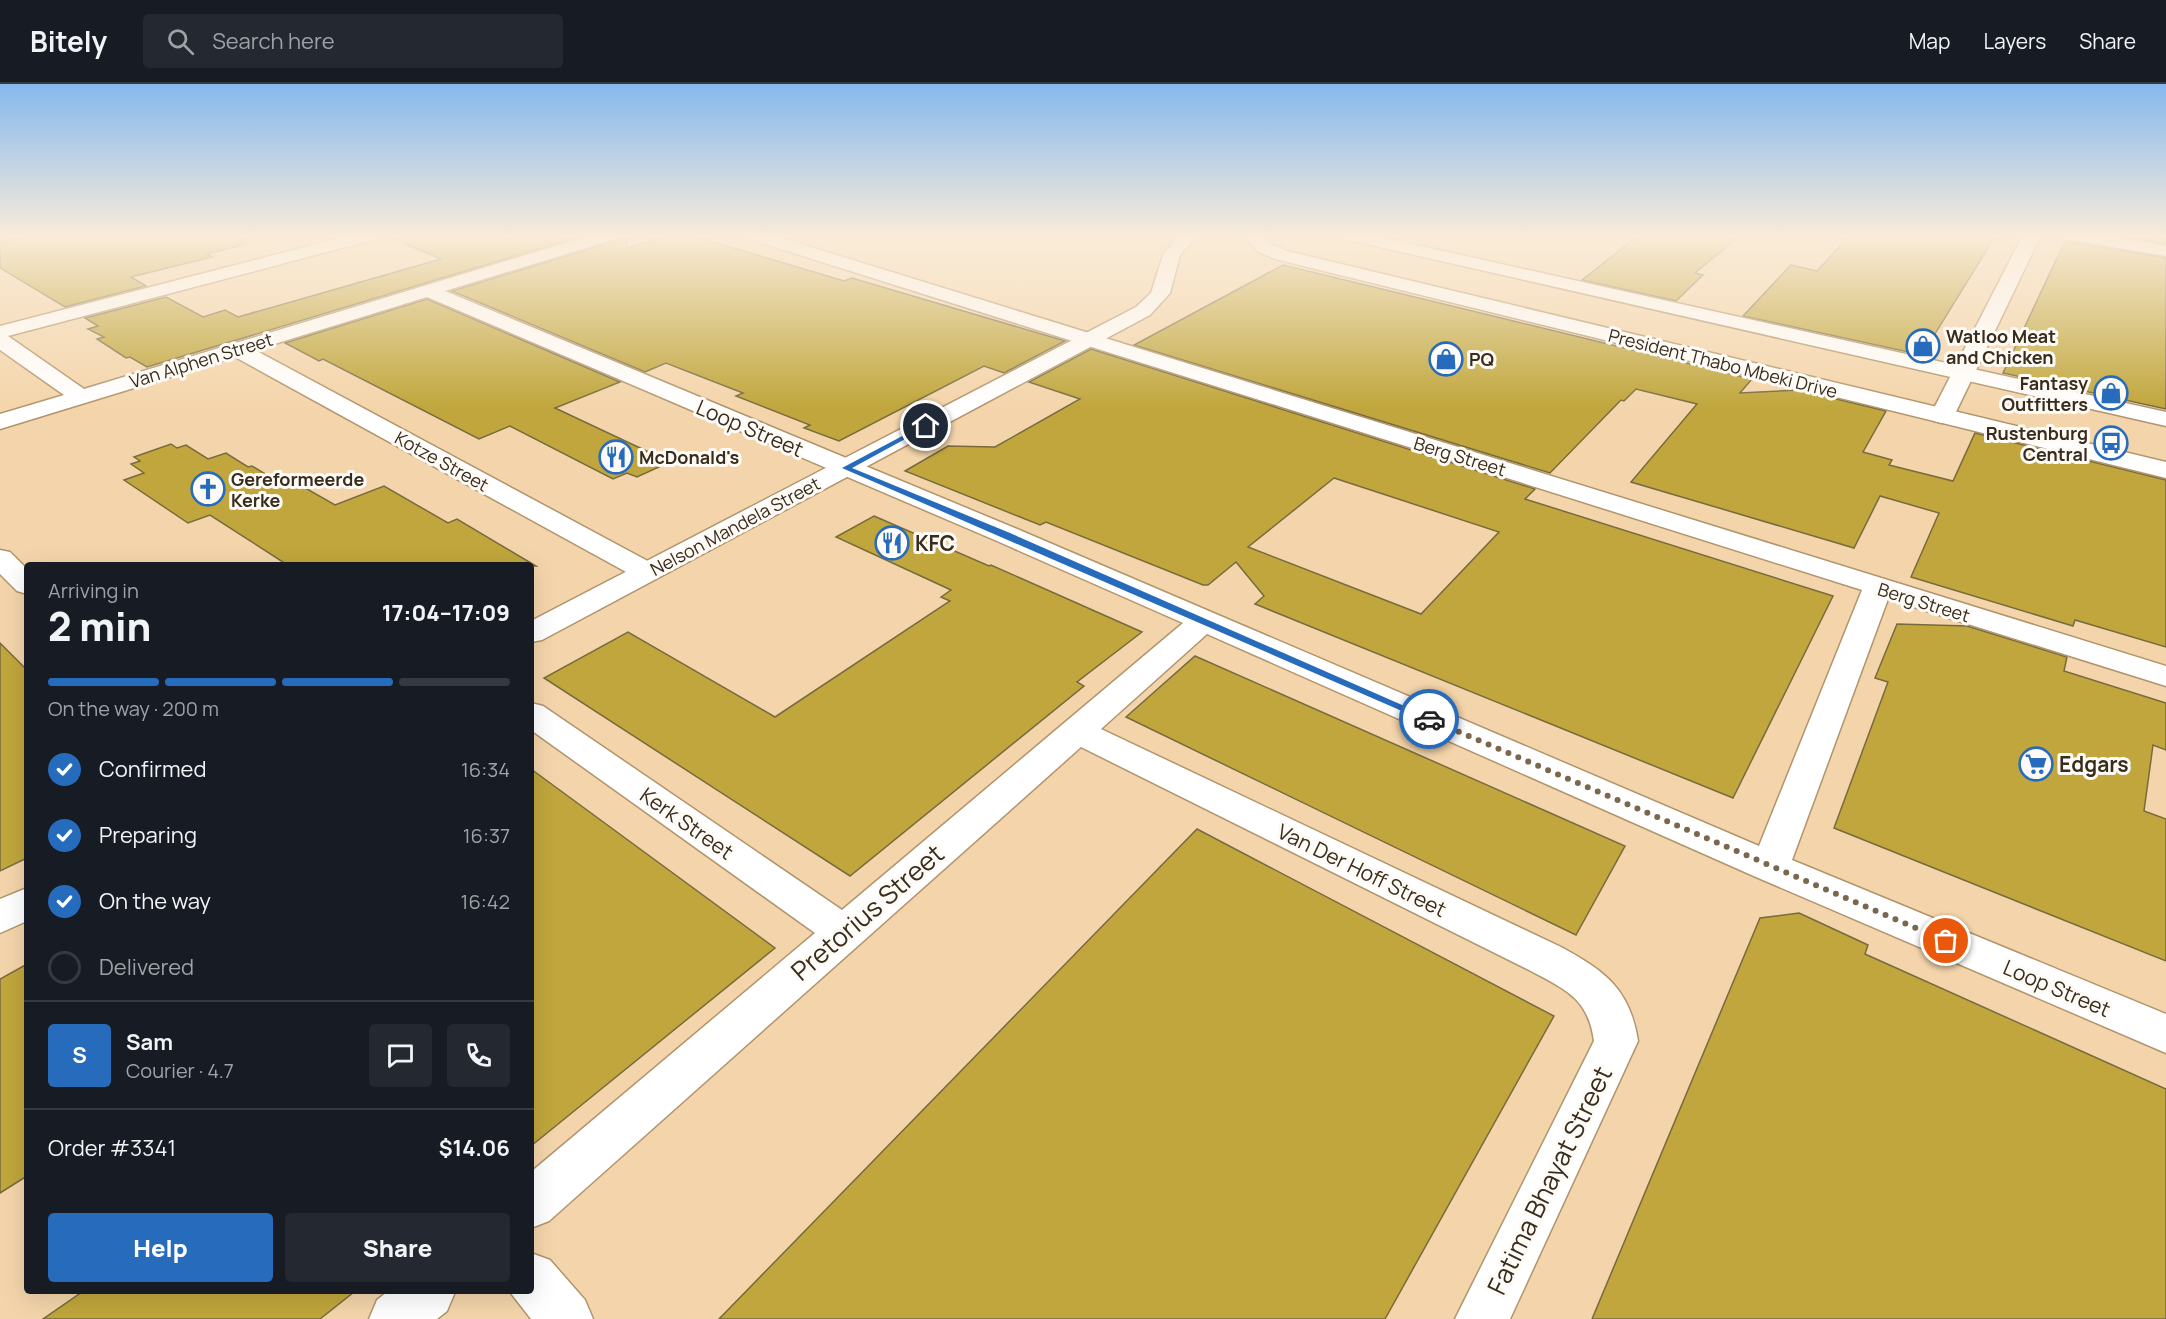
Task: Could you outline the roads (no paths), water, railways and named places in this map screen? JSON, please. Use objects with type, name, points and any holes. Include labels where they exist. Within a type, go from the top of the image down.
[{"type":"street","points":[[0,332],[150,293]]},
{"type":"street","name":"Van Alphen Street","points":[[0,422],[418,293]]},
{"type":"street","name":"Loop Street","points":[[432,293],[1204,621],[1770,867],[2166,1034]]},
{"type":"street","name":"Berg Street","points":[[937,293],[2166,676]]},
{"type":"street","name":"Nelson Mandela Street","points":[[534,631],[1089,341],[1143,311],[1160,293]]},
{"type":"street","name":"President Thabo Mbeki Drive","points":[[1436,293],[2166,470]]},
{"type":"street","name":"President Thabo Mbeki Drive","points":[[1606,293],[2166,419]]},
{"type":"street","points":[[1942,416],[2004,293]]},
{"type":"street","points":[[0,340],[81,397]]},
{"type":"street","name":"Kotze Street","points":[[237,349],[647,572]]},
{"type":"street","points":[[0,558],[24,582]]},
{"type":"street","points":[[1770,867],[1878,588]]},
{"type":"street","name":"Pretorius Street","points":[[534,1201],[1075,730],[1204,621]]},
{"type":"street","name":"Kerk Street","points":[[534,716],[844,932]]},
{"type":"street","name":"Van Der Hoff Street","points":[[1075,730],[1575,975],[1606,1004],[1615,1020],[1616,1041]]},
{"type":"street","points":[[0,917],[24,905]]},
{"type":"street","name":"Fatima Bhayat Street","points":[[1482,1319],[1616,1041]]},
{"type":"street","points":[[534,1282],[566,1319]]},
{"type":"street","points":[[396,1319],[427,1294]]},
{"type":"place","name":"Watloo Meat and Chicken","points":[[1923,346]]},
{"type":"place","name":"PQ","points":[[1446,359]]},
{"type":"place","name":"Fantasy Outfitters","points":[[2111,393]]},
{"type":"place","name":"Rustenburg Central","points":[[2111,443]]},
{"type":"place","name":"McDonald's","points":[[616,457]]},
{"type":"place","name":"Gereformeerde Kerke","points":[[208,489]]},
{"type":"place","name":"KFC","points":[[892,543]]},
{"type":"place","name":"Edgars","points":[[2036,764]]}]
